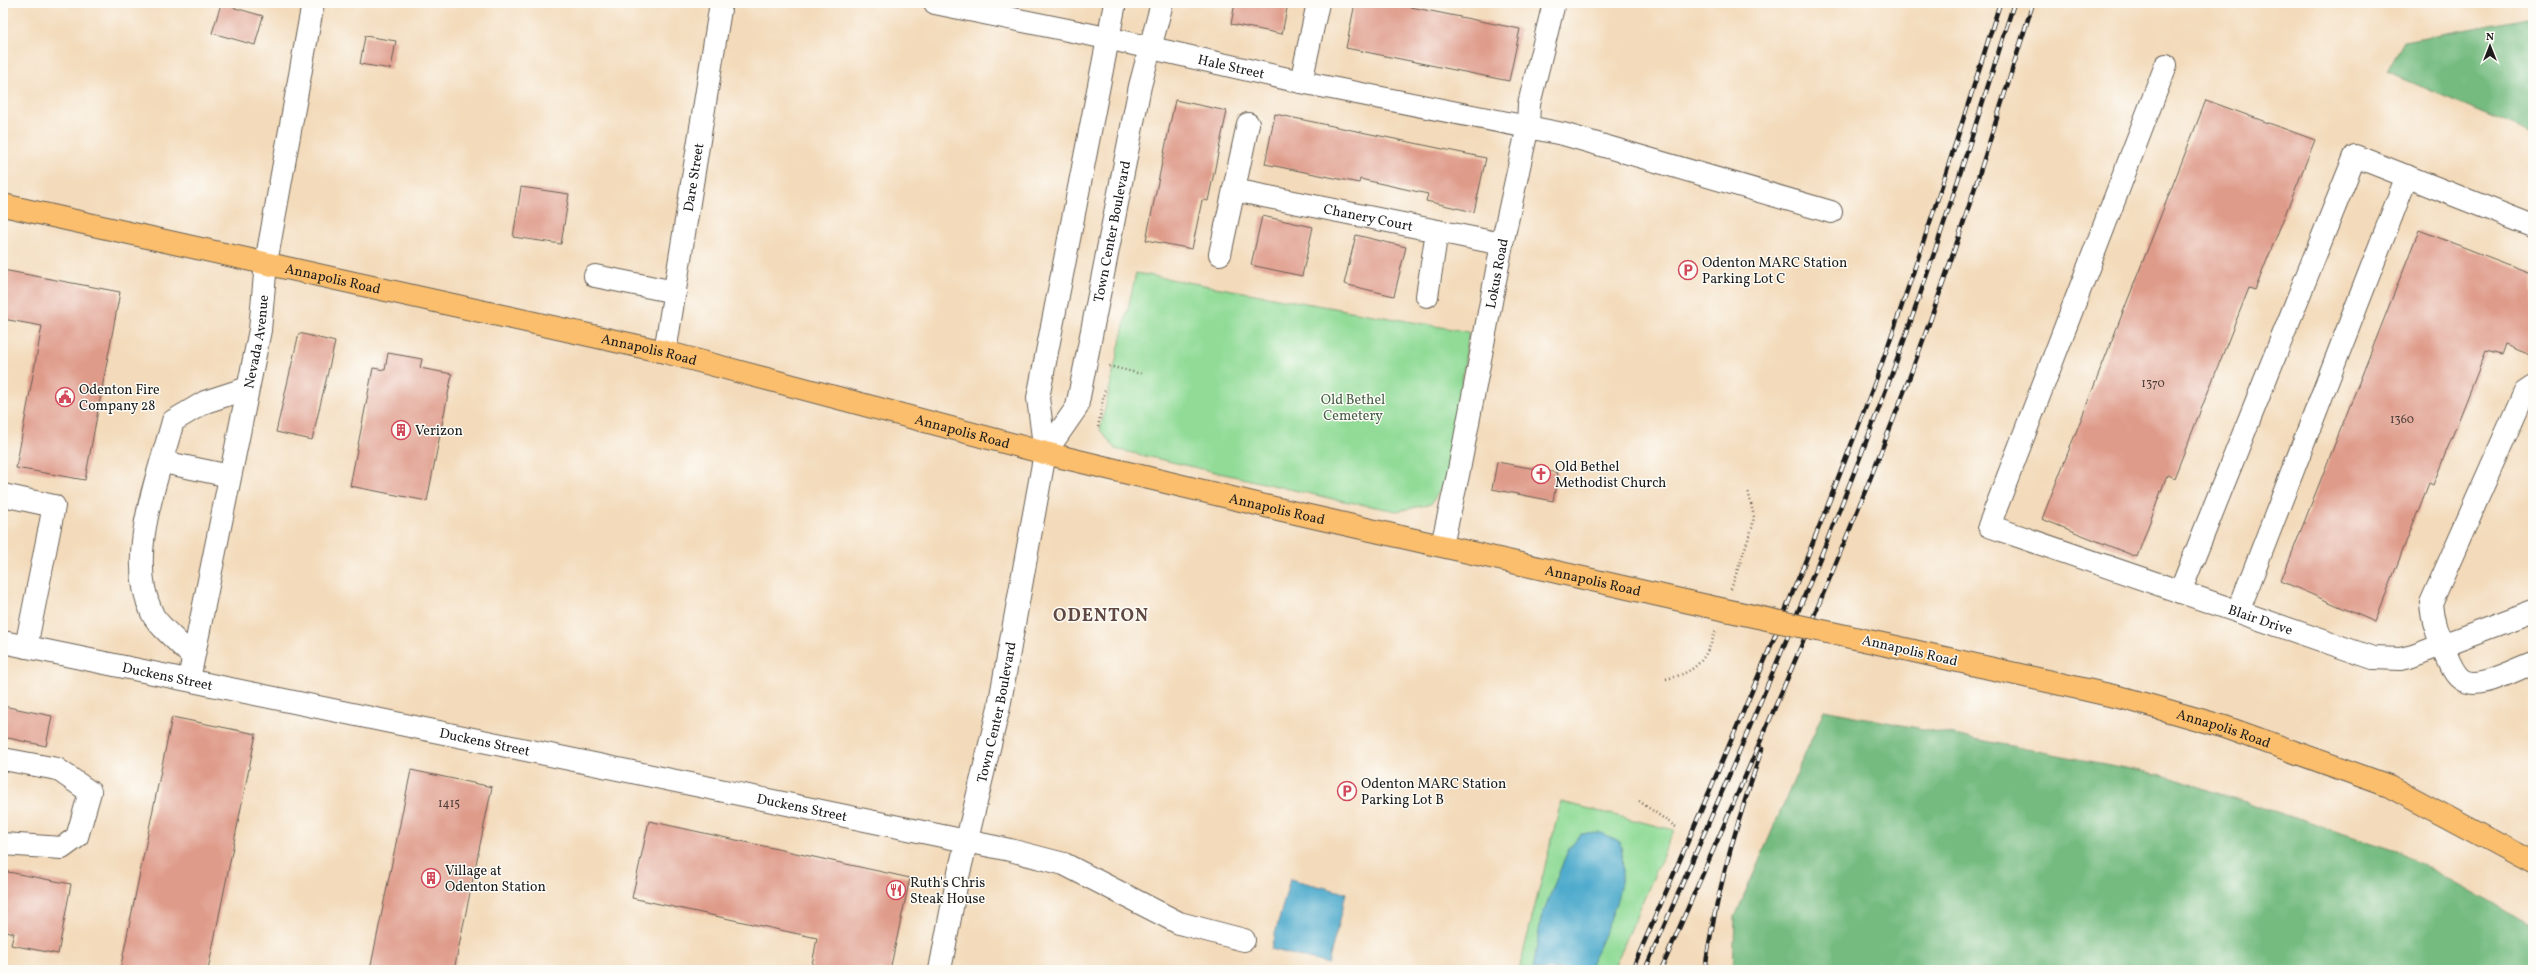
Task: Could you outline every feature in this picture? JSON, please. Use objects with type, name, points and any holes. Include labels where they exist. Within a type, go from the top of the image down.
[{"type":"main road","name":"Annapolis Road","points":[[3,205],[665,352],[1045,453],[1278,509],[1442,544],[1707,606],[2127,698],[2225,727],[2389,786],[2533,863]]},
{"type":"street","name":"Nevada Avenue","points":[[188,679],[260,330],[266,263],[313,3]]},
{"type":"street","name":"Dare Street","points":[[665,352],[721,3]]},
{"type":"street","name":"Hale Street","points":[[935,3],[1107,38],[1301,82],[1563,134],[1831,212]]},
{"type":"street","name":"Town Center Boulevard","points":[[940,970],[966,842],[973,819],[999,707],[1045,453],[1038,398],[1115,3]]},
{"type":"street","name":"Town Center Boulevard","points":[[1045,453],[1077,406],[1140,86],[1162,3]]},
{"type":"street","points":[[1301,82],[1318,3]]},
{"type":"street","name":"Lokus Road","points":[[1442,544],[1458,475],[1502,244],[1528,126],[1529,104],[1548,4]]},
{"type":"street","name":"Blair Drive","points":[[2166,65],[1989,526],[2373,658],[2400,659],[2533,611]]},
{"type":"street","points":[[1220,254],[1248,124]]},
{"type":"street","points":[[2180,592],[2355,156],[2533,226]]},
{"type":"street","points":[[2238,612],[2407,176]]},
{"type":"street","name":"Chanery Court","points":[[1234,190],[1502,244]]},
{"type":"street","points":[[1427,296],[1437,231]]},
{"type":"street","points":[[595,276],[675,292]]},
{"type":"street","points":[[193,657],[152,614],[141,574],[144,533],[173,421],[205,402],[248,388]]},
{"type":"street","points":[[2533,388],[2524,393],[2431,603],[2432,619],[2442,645],[2452,667],[2466,682],[2481,683],[2533,663]]},
{"type":"street","points":[[163,462],[230,476]]},
{"type":"street","points":[[3,495],[54,506],[26,647]]},
{"type":"street","name":"Duckens Street","points":[[3,642],[1010,850],[1064,864],[1179,923],[1244,940]]},
{"type":"street","points":[[3,760],[57,770],[90,792],[77,837],[62,848],[3,844]]},
{"type":"path","points":[[1109,366],[1141,374]]},
{"type":"path","points":[[1736,573],[1752,528],[1754,516],[1748,490]]},
{"type":"path","points":[[1666,679],[1686,675],[1707,654]]},
{"type":"path","points":[[1639,801],[1676,827]]},
{"type":"green space","points":[[2533,17],[2533,134],[2387,72],[2404,41]]},
{"type":"green space","name":"Old Bethel Cemetery","points":[[1136,273],[1469,332],[1449,476],[1431,504],[1397,511],[1333,499],[1115,449],[1100,430]]},
{"type":"green space","points":[[1824,710],[2162,775],[2400,852],[2533,926],[2533,970],[1733,970],[1735,917]]},
{"type":"green space","points":[[1561,802],[1674,830],[1613,970],[1519,970]]},
{"type":"water","points":[[1601,833],[1620,842],[1622,875],[1614,908],[1588,970],[1533,970],[1541,918],[1568,850],[1581,834]]},
{"type":"water","points":[[1290,879],[1346,893],[1328,964],[1271,949]]},
{"type":"building","points":[[1235,3],[1288,3],[1282,34],[1231,24]]},
{"type":"building","points":[[1355,3],[1391,3],[1520,29],[1509,81],[1346,48]]},
{"type":"building","points":[[221,4],[263,16],[255,45],[212,33]]},
{"type":"building","points":[[365,36],[396,41],[391,69],[360,64]]},
{"type":"building","points":[[1175,100],[1227,111],[1208,201],[1202,200],[1192,249],[1146,240]]},
{"type":"building","points":[[2206,100],[2315,140],[2255,290],[2249,288],[2174,478],[2167,475],[2137,557],[2042,519]]},
{"type":"building","points":[[1275,114],[1486,158],[1474,212],[1426,201],[1428,194],[1360,179],[1359,183],[1265,164]]},
{"type":"building","points":[[521,187],[569,194],[561,244],[513,237]]},
{"type":"building","points":[[1262,216],[1313,227],[1302,276],[1251,265]]},
{"type":"building","points":[[2419,230],[2533,274],[2533,355],[2505,344],[2501,355],[2486,351],[2433,485],[2429,483],[2375,622],[2281,581]]},
{"type":"building","points":[[1356,235],[1406,247],[1394,296],[1344,284]]},
{"type":"building","name":"Odenton Fire Company 28","points":[[3,270],[120,292],[85,480],[16,468],[42,326],[3,319]]},
{"type":"building","points":[[299,333],[335,342],[312,440],[276,432]]},
{"type":"building","name":"Verizon","points":[[388,353],[422,359],[420,368],[452,374],[427,501],[350,486],[373,368],[385,370]]},
{"type":"building","points":[[1497,462],[1558,473],[1553,501],[1492,489]]},
{"type":"building","points":[[3,706],[52,716],[46,746],[3,737]]},
{"type":"building","points":[[172,717],[256,734],[208,970],[120,970]]},
{"type":"building","name":"Village at Odenton Station","points":[[411,770],[492,787],[454,970],[370,970]]},
{"type":"building","points":[[649,821],[910,878],[890,970],[811,970],[817,938],[632,898]]},
{"type":"building","points":[[3,871],[71,884],[58,954],[11,945],[14,933],[3,932]]},
{"type":"railway","points":[[1632,970],[1790,599],[1878,374],[1910,282],[2000,3]]},
{"type":"railway","points":[[1645,970],[1802,602],[1890,379],[1939,239],[2014,3]]},
{"type":"railway","points":[[1661,970],[1756,752],[1849,532],[1907,384],[1957,242],[2033,3]]},
{"type":"railway","points":[[1705,970],[1709,942],[1728,858],[1762,749]]},
{"type":"place","name":"Odenton MARC Station Parking Lot C","points":[[1688,270]]},
{"type":"place","name":"Odenton Fire Company 28","points":[[65,397]]},
{"type":"place","name":"Verizon","points":[[401,430]]},
{"type":"place","name":"Old Bethel Methodist Church","points":[[1541,474]]},
{"type":"place","name":"Odenton MARC Station Parking Lot B","points":[[1347,791]]},
{"type":"place","name":"Village at Odenton Station","points":[[431,878]]},
{"type":"place","name":"Ruth's Chris Steak House","points":[[896,890]]},
{"type":"district","name":"ODENTON","points":[[1101,615]]}]
